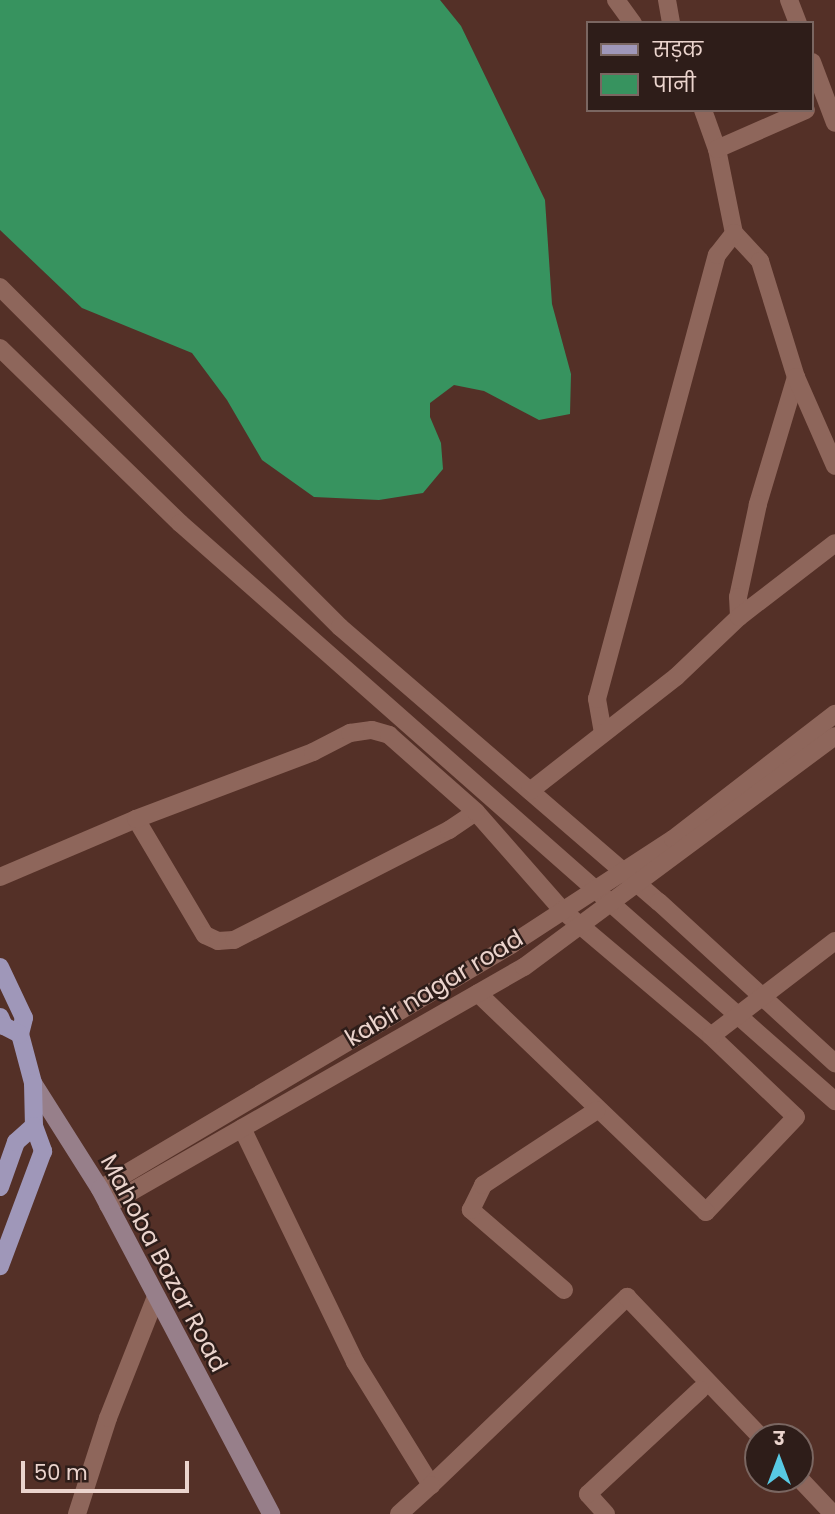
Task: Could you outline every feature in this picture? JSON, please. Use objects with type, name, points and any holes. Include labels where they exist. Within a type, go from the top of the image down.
[{"type":"main road","name":"Mahoba Bazar Road","points":[[0,967],[24,1018],[20,1034],[33,1083]]},
{"type":"main road","points":[[0,1017],[4,1026],[20,1034]]},
{"type":"main road","points":[[0,1266],[43,1151],[34,1126],[33,1083]]},
{"type":"main road","points":[[0,1187],[16,1142],[34,1126]]},
{"type":"street","points":[[617,0],[632,21]]},
{"type":"street","points":[[667,0],[671,21]]},
{"type":"street","points":[[789,0],[797,21]]},
{"type":"street","points":[[814,68],[835,123]]},
{"type":"street","points":[[704,112],[717,149],[734,233],[760,261],[796,376],[835,466]]},
{"type":"street","points":[[717,149],[801,112]]},
{"type":"street","points":[[603,733],[597,699],[717,255],[734,233]]},
{"type":"street","points":[[0,287],[340,627],[637,883],[835,1063]]},
{"type":"street","points":[[0,348],[180,523],[835,1101]]},
{"type":"street","points":[[739,617],[738,597],[758,504],[796,376]]},
{"type":"street","points":[[530,791],[676,677],[739,617],[835,543]]},
{"type":"street","points":[[104,1197],[433,993],[673,839],[835,714]]},
{"type":"street","points":[[0,877],[136,820],[313,752],[350,733],[372,730],[389,736],[477,812],[562,910],[710,1036],[796,1117],[706,1212],[478,993]]},
{"type":"street","name":"kabir nagar road","points":[[104,1197],[242,1128],[524,967],[835,736]]},
{"type":"street","points":[[136,820],[205,935],[218,941],[234,940],[449,830],[477,812]]},
{"type":"street","points":[[710,1036],[835,941]]},
{"type":"street","name":"Mahoba Bazar Road","points":[[33,1083],[104,1197],[271,1514]]},
{"type":"street","points":[[564,1290],[471,1210],[483,1185],[597,1110]]},
{"type":"street","points":[[242,1128],[355,1362],[431,1485]]},
{"type":"street","points":[[77,1514],[108,1418],[156,1297]]},
{"type":"street","points":[[399,1514],[627,1297],[748,1423]]},
{"type":"street","points":[[606,1514],[588,1494],[700,1390]]},
{"type":"street","points":[[813,1493],[833,1514]]},
{"type":"water","points":[[0,0],[440,0],[461,26],[545,200],[552,304],[571,374],[570,414],[539,420],[484,391],[454,385],[430,403],[430,417],[441,443],[443,469],[423,493],[379,500],[314,497],[262,460],[227,400],[192,353],[82,308],[0,230]]}]
